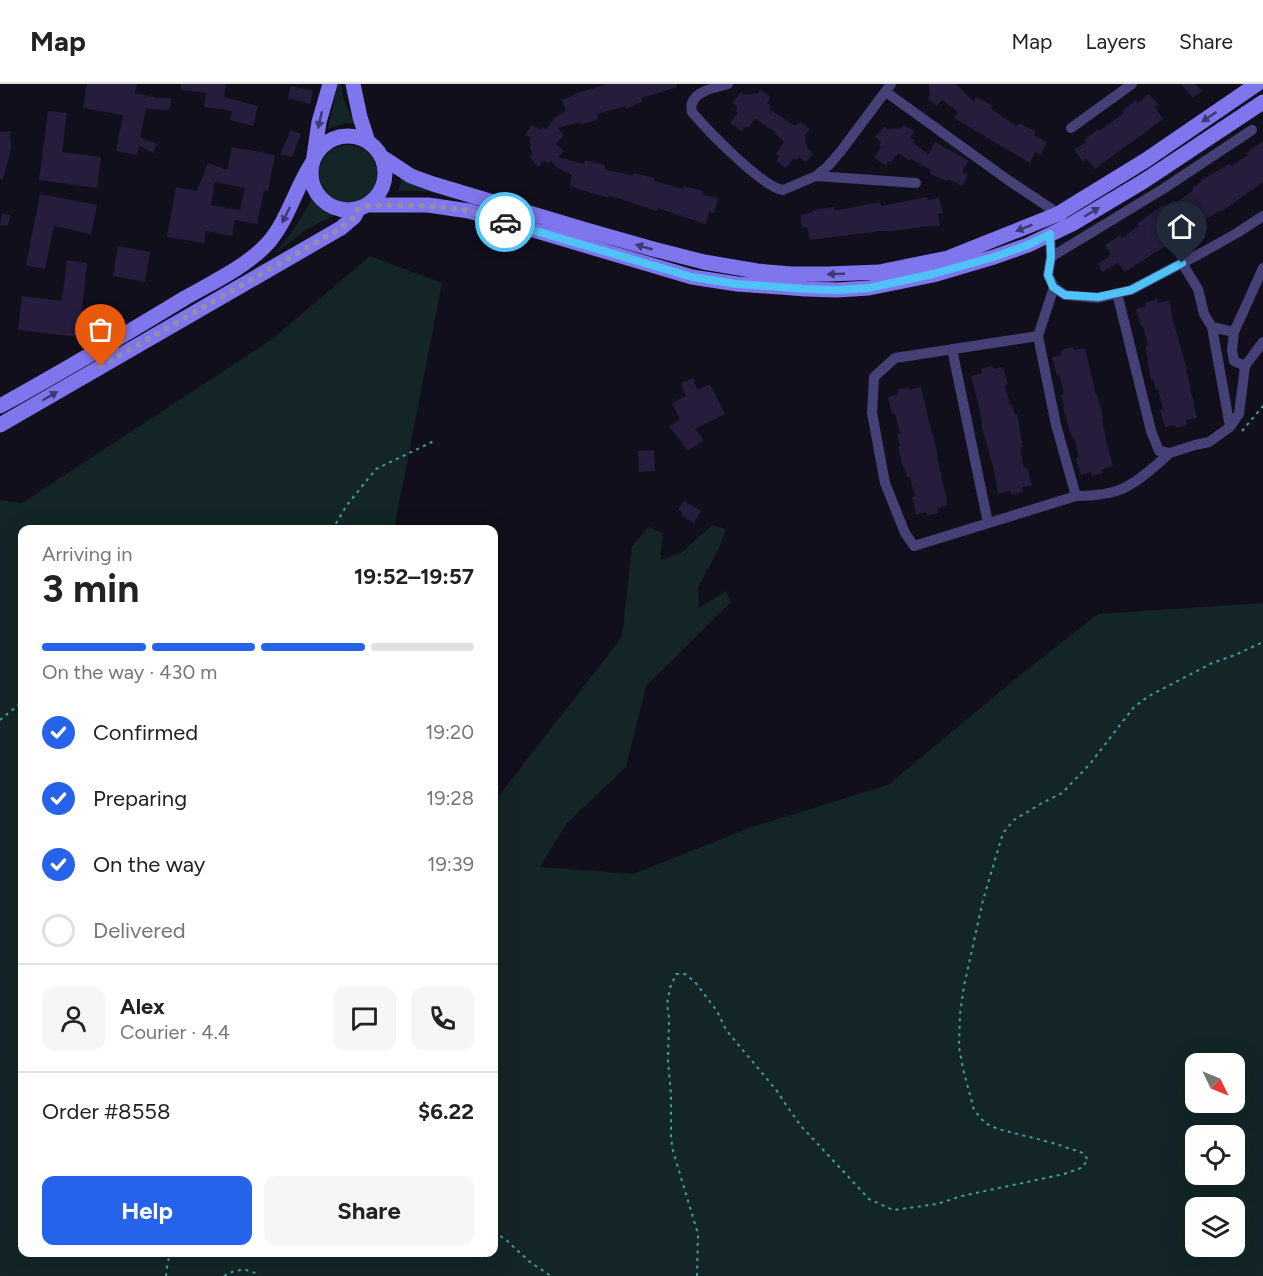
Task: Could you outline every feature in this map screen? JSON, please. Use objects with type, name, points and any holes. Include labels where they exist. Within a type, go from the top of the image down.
[{"type":"main road","points":[[330,84],[319,122],[310,176],[314,189],[322,200],[333,207],[346,210],[362,207],[418,205],[469,211],[692,277],[737,284],[837,290],[869,288],[933,274],[1028,245],[1072,224],[1144,181],[1263,102]]},
{"type":"main road","points":[[353,84],[368,142]]},
{"type":"main road","points":[[382,157],[422,180],[597,234],[704,262],[791,274],[879,272],[948,258],[1058,214],[1146,160],[1257,84]]},
{"type":"main road","points":[[0,406],[250,259],[268,242],[282,222],[313,160],[322,146],[332,139],[344,135],[357,136],[368,142],[382,157],[385,171],[383,184],[376,197],[341,228],[0,425]]},
{"type":"street","points":[[728,84],[703,92],[694,98],[692,112],[739,160],[778,189],[787,188],[816,176],[828,166],[889,88],[1008,180],[1072,224]]},
{"type":"street","points":[[1071,128],[1132,84]]},
{"type":"street","points":[[1051,257],[1163,189],[1252,130]]},
{"type":"street","points":[[816,176],[916,183]]},
{"type":"street","points":[[1050,234],[1051,257],[1048,275],[1053,287],[1065,295],[1098,297],[1131,290],[1237,233],[1263,216]]},
{"type":"street","points":[[1182,263],[1198,289],[1204,314],[1212,327],[1230,427]]},
{"type":"street","points":[[1245,366],[1234,361],[1232,350],[1234,332],[1263,268]]},
{"type":"street","points":[[1053,287],[1038,336],[1056,425],[1076,496]]},
{"type":"street","points":[[1117,293],[1151,431],[1159,452],[1170,453],[1209,442],[1230,427],[1239,414],[1245,366],[1263,342]]},
{"type":"street","points":[[1212,327],[1234,332]]},
{"type":"street","points":[[1038,336],[896,358],[874,377],[872,413],[885,483],[905,533],[914,546],[1076,496],[1089,496],[1123,489],[1148,473],[1170,453]]},
{"type":"street","points":[[952,349],[988,523]]},
{"type":"path","points":[[335,525],[347,505],[376,469],[436,440]]},
{"type":"path","points":[[697,1276],[698,1234],[671,1138],[667,1004],[676,974],[685,974],[695,982],[717,1011],[726,1030],[777,1091],[801,1126],[869,1199],[883,1206],[893,1210],[937,1204],[1081,1168],[1088,1160],[1083,1153],[998,1129],[985,1123],[974,1110],[963,1069],[959,1047],[964,986],[983,900],[1003,833],[1014,820],[1062,793],[1089,765],[1134,707],[1149,696],[1212,663],[1263,642]]},
{"type":"path","points":[[0,720],[18,705]]},
{"type":"path","points":[[498,1235],[530,1262],[551,1276]]},
{"type":"path","points":[[166,1276],[169,1257]]},
{"type":"path","points":[[224,1276],[231,1272],[244,1270],[259,1276]]},
{"type":"shaded area","points":[[338,84],[341,84],[344,101],[355,124],[345,123],[328,129]]},
{"type":"shaded area","points":[[348,145],[359,147],[372,158],[377,174],[375,185],[364,198],[348,203],[337,201],[324,190],[319,174],[321,163],[332,150]]},
{"type":"shaded area","points":[[400,177],[453,193],[398,190],[401,183]]},
{"type":"shaded area","points":[[313,196],[335,215],[306,230],[274,254],[285,241]]},
{"type":"shaded area","points":[[370,256],[442,283],[395,525],[18,525],[18,1257],[498,1257],[498,797],[622,637],[632,546],[648,527],[663,533],[660,560],[681,553],[712,525],[726,529],[719,548],[698,587],[699,608],[726,591],[731,602],[646,686],[626,767],[566,824],[540,867],[633,874],[749,828],[888,785],[1019,676],[1098,614],[1263,603],[1263,1276],[0,1276],[0,500],[22,503],[271,340]]},
{"type":"building","points":[[87,84],[137,84],[135,93],[157,98],[171,98],[170,110],[146,109],[140,137],[157,144],[153,153],[139,146],[137,155],[116,151],[123,115],[83,108]]},
{"type":"building","points":[[181,84],[226,84],[224,97],[258,106],[253,126],[230,120],[232,111],[204,107],[206,93],[181,90]]},
{"type":"building","points":[[608,84],[677,84],[677,87],[642,98],[642,102],[626,109],[625,106],[597,114],[598,119],[581,125],[580,122],[558,128],[564,135],[556,144],[564,151],[558,157],[584,164],[585,160],[605,165],[604,169],[633,176],[634,173],[683,189],[684,186],[703,191],[703,195],[718,198],[714,213],[709,212],[706,224],[658,208],[657,211],[608,195],[608,198],[570,186],[572,175],[558,168],[551,161],[548,164],[544,160],[538,167],[530,157],[533,154],[530,148],[530,137],[525,135],[531,125],[541,130],[543,127],[546,129],[554,118],[566,111],[562,100]]},
{"type":"building","points":[[929,84],[956,84],[974,102],[976,97],[993,106],[991,109],[1017,126],[1020,123],[1036,132],[1034,135],[1047,142],[1041,155],[1035,152],[1030,163],[954,118],[958,112],[942,100],[937,106],[928,99]]},
{"type":"building","points":[[1181,84],[1195,84],[1202,91],[1193,98]]},
{"type":"building","points":[[291,86],[313,91],[310,104],[288,98]]},
{"type":"building","points":[[760,90],[771,97],[767,103],[771,106],[769,109],[795,126],[800,122],[810,129],[805,135],[807,148],[813,153],[806,162],[799,157],[796,160],[794,158],[786,168],[776,161],[779,156],[776,154],[784,142],[775,132],[755,119],[748,128],[746,126],[742,131],[730,123],[738,113],[735,111],[738,108],[732,102],[741,92],[744,95],[758,93]]},
{"type":"building","points":[[1149,94],[1159,105],[1155,107],[1163,119],[1095,169],[1086,159],[1083,162],[1074,150],[1086,142],[1084,140],[1098,129],[1099,131],[1124,113],[1122,111],[1136,100],[1138,103]]},
{"type":"building","points":[[48,111],[67,113],[62,152],[101,157],[97,188],[39,180]]},
{"type":"building","points":[[903,125],[915,131],[910,138],[915,140],[913,143],[928,154],[935,142],[969,161],[962,172],[968,175],[962,186],[930,174],[931,170],[898,153],[886,166],[874,157],[881,147],[879,145],[881,142],[875,137],[885,126],[887,129],[901,128]]},
{"type":"building","points":[[291,130],[301,134],[292,157],[280,154]]},
{"type":"building","points":[[10,131],[9,157],[3,179],[0,179],[0,132]]},
{"type":"building","points":[[1263,141],[1263,182],[1167,247],[1125,272],[1118,263],[1102,272],[1098,263],[1111,254],[1105,245],[1120,235],[1122,238],[1163,205],[1175,200],[1176,202],[1193,191],[1192,188],[1200,181],[1229,164],[1231,166]]},
{"type":"building","points":[[232,147],[275,155],[268,191],[264,190],[257,224],[235,220],[232,236],[206,231],[204,243],[167,237],[176,187],[197,191],[208,163],[227,170]],"holes":[[[215,182],[245,188],[240,210],[211,205]]]},
{"type":"building","points":[[40,194],[97,205],[91,234],[54,226],[45,269],[26,265]]},
{"type":"building","points":[[927,197],[928,200],[939,198],[943,213],[938,214],[940,226],[810,240],[807,227],[802,228],[800,215],[813,212],[812,210],[834,207],[834,211],[880,202],[881,206]]},
{"type":"building","points":[[2,214],[11,215],[8,226],[0,225]]},
{"type":"building","points":[[118,246],[150,252],[145,282],[113,276]]},
{"type":"building","points":[[67,260],[87,263],[79,337],[18,330],[22,296],[62,301]]},
{"type":"building","points":[[1157,299],[1158,303],[1169,300],[1197,418],[1186,420],[1187,425],[1176,428],[1175,425],[1165,427],[1160,410],[1163,409],[1158,389],[1156,390],[1153,379],[1151,380],[1145,346],[1148,346],[1136,309]]},
{"type":"building","points":[[1073,347],[1074,350],[1085,348],[1113,466],[1102,469],[1103,473],[1092,476],[1091,472],[1081,475],[1076,458],[1079,457],[1074,437],[1072,438],[1063,407],[1061,395],[1064,394],[1052,357],[1062,355],[1061,350]]},
{"type":"building","points":[[992,366],[993,369],[1003,367],[1008,384],[1005,385],[1010,405],[1012,404],[1015,415],[1017,414],[1024,468],[1027,467],[1032,485],[1022,487],[1023,492],[1011,495],[1010,491],[998,494],[971,376],[982,373],[981,369]]},
{"type":"building","points":[[693,378],[697,390],[710,384],[725,414],[695,429],[704,440],[688,451],[669,427],[680,419],[672,403],[686,396],[681,383]]},
{"type":"building","points":[[908,387],[909,390],[921,387],[948,505],[937,508],[938,513],[927,516],[926,512],[916,515],[912,497],[915,496],[910,477],[907,477],[903,467],[898,446],[900,446],[897,434],[900,433],[888,397],[898,394],[897,390]]},
{"type":"building","points":[[654,450],[655,471],[639,472],[638,451]]},
{"type":"building","points":[[684,501],[701,511],[694,523],[681,515],[683,513],[678,510]]},
{"type":"way so far","points":[[101,366],[341,228],[354,217],[359,208],[407,204],[449,208],[469,211],[505,222]]},
{"type":"route","points":[[505,222],[692,277],[737,284],[806,289],[869,288],[933,274],[994,257],[1028,245],[1050,234],[1051,257],[1048,275],[1053,287],[1065,295],[1098,297],[1131,290],[1182,263]]}]
